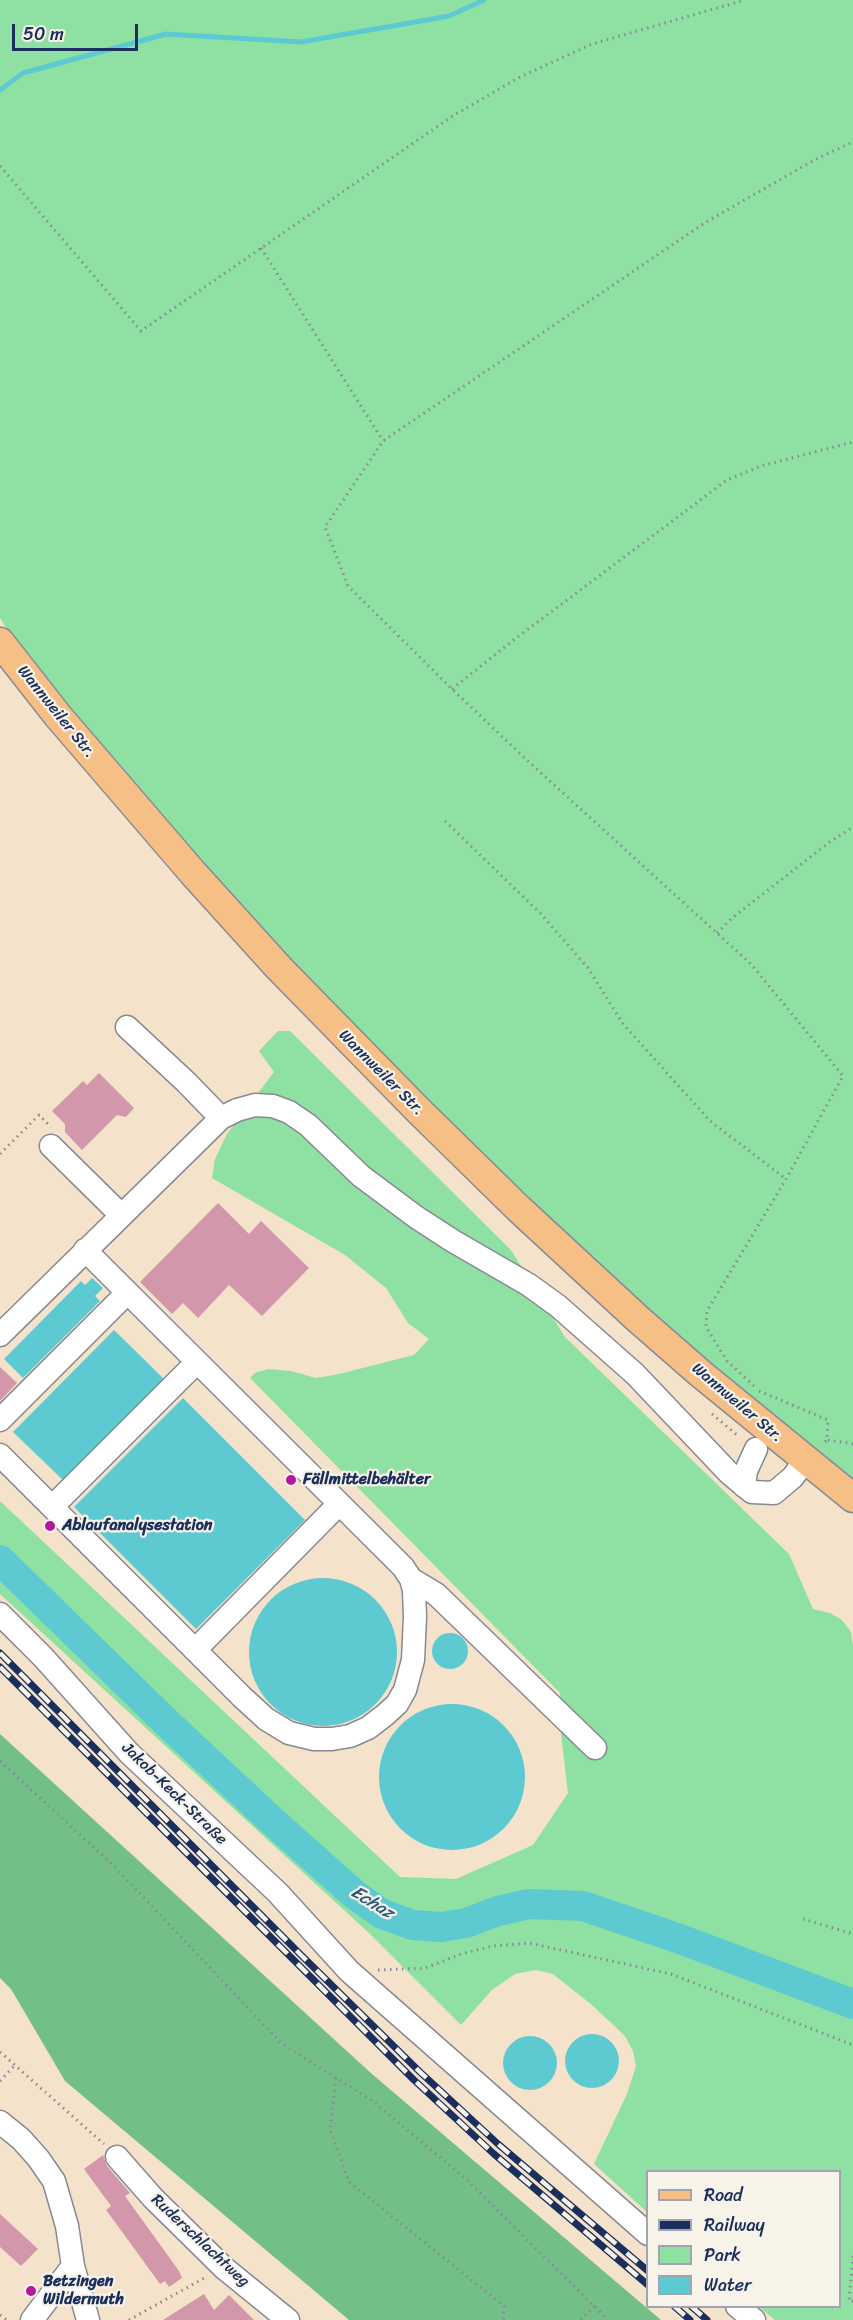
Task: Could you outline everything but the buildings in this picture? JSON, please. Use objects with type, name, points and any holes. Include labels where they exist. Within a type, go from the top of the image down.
[{"type":"main road","name":"Wannweiler Str.","points":[[0,642],[65,725],[193,873],[279,968],[395,1088],[575,1262],[701,1374],[853,1498]]},
{"type":"street","points":[[127,1027],[221,1118]]},
{"type":"street","points":[[0,1335],[221,1118],[255,1105],[273,1106],[299,1118],[327,1141],[361,1176],[407,1210],[453,1241],[529,1284],[585,1328],[635,1374],[752,1492],[774,1493],[794,1477],[805,1460]]},
{"type":"street","points":[[51,1146],[121,1215]]},
{"type":"street","points":[[0,1455],[266,1719],[289,1733],[314,1739],[332,1739],[350,1736],[368,1728],[397,1704],[405,1690],[413,1660],[415,1617],[414,1590],[411,1579],[403,1567],[85,1250]]},
{"type":"street","points":[[0,1420],[127,1293]]},
{"type":"street","points":[[52,1508],[196,1362]]},
{"type":"street","points":[[744,1486],[746,1471],[756,1449]]},
{"type":"street","points":[[196,1649],[339,1504]]},
{"type":"street","points":[[411,1579],[436,1594],[595,1748]]},
{"type":"street","name":"Jakob-Keck-Straße","points":[[0,1614],[43,1657],[129,1753],[278,1893],[349,1971],[646,2232]]},
{"type":"street","points":[[0,2122],[21,2139],[54,2181],[67,2226],[73,2266],[88,2320]]},
{"type":"street","name":"Ruderschlachtweg","points":[[117,2157],[153,2198],[224,2268],[288,2320]]},
{"type":"street","points":[[32,2320],[73,2266]]},
{"type":"street","points":[[738,2308],[754,2320]]},
{"type":"path","points":[[0,166],[141,331],[454,116],[520,77],[592,44],[745,0]]},
{"type":"path","points":[[805,1460],[827,1440],[828,1420],[760,1392],[727,1361],[706,1327],[707,1311],[786,1179],[843,1076],[751,964],[452,689],[348,586],[325,527],[383,441],[706,222],[818,158],[853,142]]},
{"type":"path","points":[[261,248],[383,441]]},
{"type":"path","points":[[452,689],[727,480],[761,466],[853,442]]},
{"type":"path","points":[[445,821],[540,913],[588,968],[623,1024],[710,1121],[786,1179]]},
{"type":"path","points":[[717,933],[732,918],[831,841],[853,827]]},
{"type":"path","points":[[0,1154],[39,1114],[54,1130],[51,1146]]},
{"type":"path","points":[[827,1440],[853,1444]]},
{"type":"path","points":[[0,1761],[115,1867],[280,2043],[375,2102],[466,2180],[608,2320]]},
{"type":"path","points":[[803,1919],[853,1934]]},
{"type":"path","points":[[349,1971],[425,1968],[493,1946],[529,1942],[671,1974],[853,2044]]},
{"type":"path","points":[[0,2052],[93,2133],[117,2157]]},
{"type":"path","points":[[0,2081],[15,2065]]},
{"type":"path","points":[[336,2078],[330,2130],[349,2182],[504,2306],[503,2320]]},
{"type":"path","points":[[853,2256],[849,2301],[853,2301]]},
{"type":"path","points":[[129,2320],[224,2268]]},
{"type":"path","points":[[581,2320],[594,2306]]},
{"type":"path","points":[[0,2314],[7,2320]]},
{"type":"green space","points":[[0,0],[853,0],[853,1500],[456,1145],[46,692],[0,618]]},
{"type":"green space","points":[[278,1031],[290,1031],[511,1250],[565,1337],[789,1554],[813,1609],[830,1613],[842,1620],[851,1632],[853,1645],[853,2320],[775,2320],[760,2308],[841,2308],[841,2170],[646,2170],[646,2211],[594,2164],[627,2094],[636,2066],[633,2051],[625,2036],[592,2005],[553,1974],[536,1970],[515,1974],[492,1990],[461,2025],[369,1933],[0,1594],[0,1501],[400,1877],[456,1879],[533,1845],[568,1793],[561,1734],[560,1693],[250,1378],[255,1373],[268,1369],[291,1371],[316,1378],[339,1374],[414,1355],[429,1339],[408,1323],[386,1288],[345,1255],[212,1178],[215,1159],[227,1134],[274,1072],[259,1051]]},
{"type":"green space","points":[[0,1734],[372,2074],[661,2320],[349,2320],[65,2081],[11,1989],[0,1978]]},
{"type":"water","points":[[92,1278],[103,1288],[95,1296],[100,1301],[23,1378],[4,1359],[81,1281],[85,1285]]},
{"type":"water","points":[[114,1330],[165,1380],[65,1482],[13,1432]]},
{"type":"water","points":[[183,1398],[305,1520],[196,1629],[74,1507]]},
{"type":"water","points":[[323,1578],[351,1584],[375,1600],[391,1624],[397,1652],[391,1680],[375,1704],[351,1720],[323,1726],[295,1720],[271,1704],[255,1680],[249,1652],[255,1624],[271,1600],[295,1584]]},
{"type":"water","points":[[450,1633],[462,1639],[468,1651],[462,1663],[450,1669],[438,1663],[432,1651],[438,1639]]},
{"type":"water","points":[[452,1704],[466,1705],[480,1710],[493,1716],[504,1725],[513,1736],[519,1749],[524,1763],[524,1791],[519,1805],[513,1818],[504,1829],[493,1838],[480,1844],[466,1849],[452,1850],[438,1849],[424,1844],[411,1838],[400,1829],[391,1818],[385,1805],[380,1791],[379,1777],[380,1763],[385,1749],[391,1736],[400,1725],[411,1716],[424,1710],[438,1705]]},
{"type":"water","points":[[587,2034],[597,2034],[607,2038],[615,2046],[619,2061],[615,2076],[607,2084],[597,2088],[587,2088],[577,2084],[569,2076],[565,2066],[565,2056],[569,2046],[577,2038]]},
{"type":"water","points":[[525,2036],[535,2036],[545,2040],[553,2048],[557,2063],[553,2078],[545,2086],[535,2090],[525,2090],[515,2086],[507,2078],[503,2068],[503,2058],[507,2048],[515,2040]]},
{"type":"waterway","points":[[0,90],[23,73],[166,34],[301,42],[449,16],[484,0]]},
{"type":"waterway","name":"Echaz","points":[[0,1560],[165,1721],[270,1819],[354,1894],[382,1914],[413,1925],[441,1927],[466,1923],[498,1911],[529,1904],[583,1906],[680,1939],[853,2004]]},
{"type":"railway","points":[[0,1653],[420,2072],[498,2144],[646,2269]]},
{"type":"railway","points":[[0,1667],[414,2080],[494,2154],[646,2283]]},
{"type":"railway","points":[[676,2308],[690,2320]]},
{"type":"railway","points":[[693,2308],[707,2320]]},
{"type":"place","name":"Fällmittelbehälter","points":[[291,1480]]},
{"type":"place","name":"Ablaufanalysestation","points":[[50,1526]]},
{"type":"place","name":"Betzingen Wildermuth","points":[[31,2291]]}]
